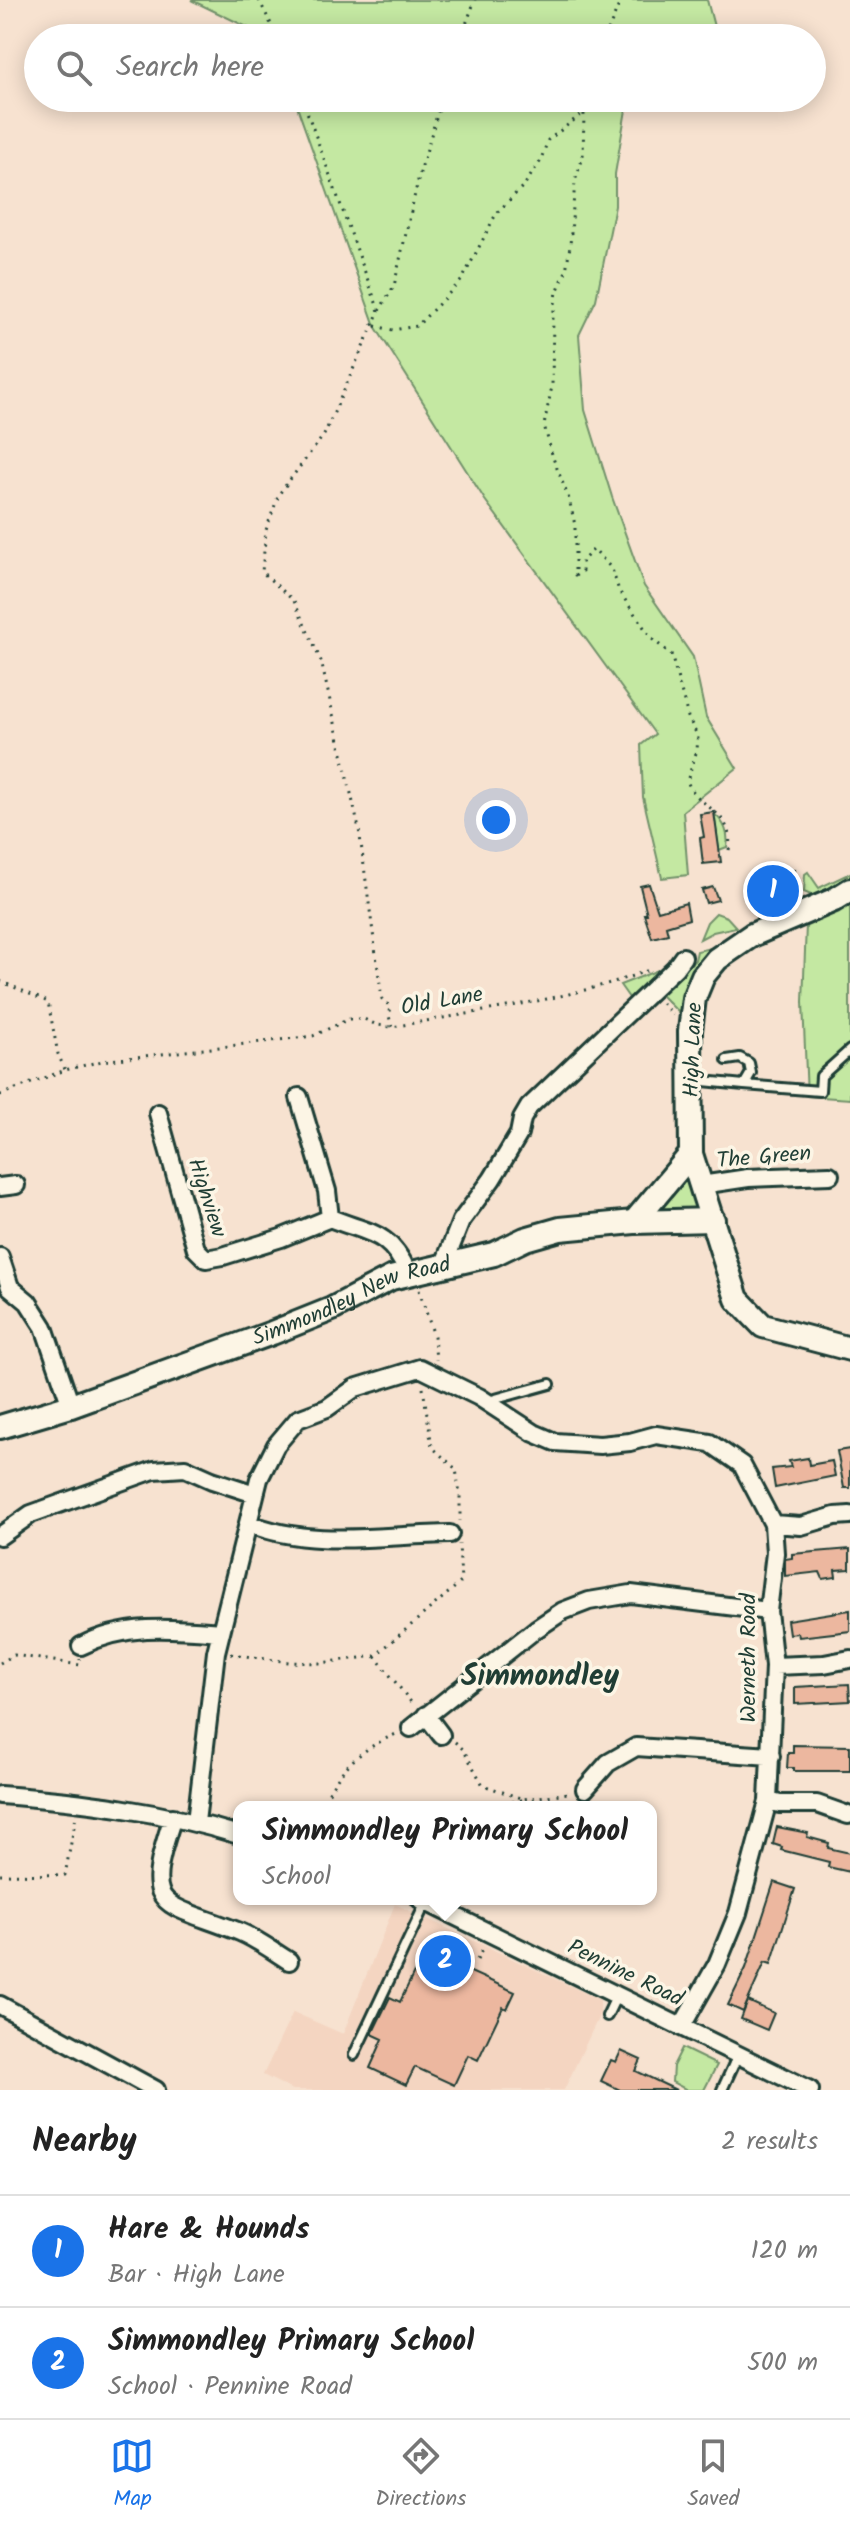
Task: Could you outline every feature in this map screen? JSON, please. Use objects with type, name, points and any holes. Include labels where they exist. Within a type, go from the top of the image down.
[{"type":"street","name":"High Lane","points":[[850,890],[834,900],[752,935],[717,959],[703,976],[694,998],[690,1031],[691,1154],[737,1299],[763,1326],[850,1349]]},
{"type":"street","points":[[444,1264],[461,1221],[492,1179],[519,1134],[529,1107],[683,957]]},
{"type":"street","points":[[299,1097],[327,1191],[330,1218],[373,1232],[392,1245],[412,1272]]},
{"type":"street","name":"Highview","points":[[158,1113],[196,1249],[206,1259],[281,1238],[330,1218]]},
{"type":"street","points":[[634,1222],[691,1154]]},
{"type":"street","name":"The Green","points":[[701,1185],[748,1178],[830,1175]]},
{"type":"street","name":"Simmondley New Road","points":[[0,1427],[71,1406],[332,1309],[391,1278],[494,1254],[525,1239],[560,1229],[634,1222],[713,1220]]},
{"type":"street","points":[[0,1257],[10,1287],[28,1302],[44,1327],[71,1406]]},
{"type":"street","points":[[196,1822],[216,1652],[255,1494],[276,1445],[298,1419],[327,1408],[355,1388],[420,1368]]},
{"type":"street","name":"Werneth Road","points":[[420,1368],[555,1442],[600,1445],[656,1435],[710,1443],[742,1465],[773,1524],[775,1553],[768,1611],[774,1666],[768,1801],[738,1913],[717,1964],[682,2026]]},
{"type":"street","points":[[0,1536],[31,1514],[154,1470],[185,1468],[255,1494]]},
{"type":"street","points":[[773,1524],[801,1526],[850,1515]]},
{"type":"street","points":[[248,1523],[282,1534],[311,1537],[456,1534]]},
{"type":"street","points":[[441,1735],[420,1720],[536,1629],[563,1611],[589,1601],[631,1594],[768,1611]]},
{"type":"street","points":[[81,1646],[100,1637],[157,1627],[221,1632]]},
{"type":"street","points":[[774,1666],[824,1664],[850,1659]]},
{"type":"street","points":[[585,1789],[608,1763],[636,1747],[771,1756]]},
{"type":"street","points":[[0,1795],[78,1800],[173,1817],[233,1833]]},
{"type":"street","points":[[768,1801],[817,1804],[848,1815]]},
{"type":"street","points":[[173,1817],[160,1855],[157,1876],[161,1894],[170,1905],[189,1915],[243,1933],[289,1961]]},
{"type":"street","name":"Pennine Road","points":[[431,1905],[810,2090]]},
{"type":"street","points":[[0,2005],[156,2090]]},
{"type":"lane","points":[[692,1080],[820,1091],[821,1076],[850,1050]]},
{"type":"lane","points":[[727,1060],[740,1058],[749,1063],[751,1073],[744,1085]]},
{"type":"lane","points":[[487,1402],[550,1384]]},
{"type":"lane","points":[[354,2055],[421,1905]]},
{"type":"lane","points":[[607,2016],[617,1994]]},
{"type":"lane","points":[[722,2090],[738,2054]]},
{"type":"path","points":[[259,0],[271,24]]},
{"type":"path","points":[[466,24],[475,0]]},
{"type":"path","points":[[611,24],[621,0]]},
{"type":"path","points":[[307,112],[379,311]]},
{"type":"path","points":[[392,1027],[389,1016],[391,1007],[382,999],[359,829],[321,661],[294,601],[262,572],[266,530],[279,494],[324,435],[375,326],[379,311],[394,286],[419,176],[438,112]]},
{"type":"path","points":[[375,326],[393,330],[417,326],[462,280],[496,214],[525,184],[540,162],[548,140],[584,113]]},
{"type":"path","points":[[584,113],[583,157],[575,181],[566,271],[555,304],[552,386],[544,425],[575,525],[575,576],[582,571],[582,561],[594,549],[612,569],[619,591],[652,639],[671,654],[688,717],[698,737],[687,781],[727,825],[731,839],[729,850]]},
{"type":"path","name":"Old Lane","points":[[0,1095],[65,1070],[102,1061],[313,1036],[349,1019],[364,1019],[392,1027],[565,996],[603,987],[655,967]]},
{"type":"path","points":[[0,981],[48,1002],[58,1054],[65,1070]]},
{"type":"path","points":[[649,991],[690,1031]]},
{"type":"path","points":[[412,1272],[434,1336],[437,1376]]},
{"type":"path","points":[[216,1652],[321,1663],[375,1656],[461,1582],[456,1534],[460,1495],[456,1469],[432,1447],[420,1368]]},
{"type":"path","points":[[0,1663],[14,1655],[80,1665],[81,1646]]},
{"type":"path","points":[[324,1801],[332,1781],[362,1752],[420,1720],[375,1656]]},
{"type":"path","points":[[441,1735],[453,1739],[463,1749],[483,1785],[523,1799]]},
{"type":"path","points":[[516,1801],[585,1789]]},
{"type":"path","points":[[0,1874],[65,1875],[78,1800]]},
{"type":"shaded area","points":[[395,1905],[600,2000],[600,2014],[564,2090],[293,2090],[263,2075],[293,2012],[343,2034]]},
{"type":"green space","points":[[191,0],[707,0],[713,24],[241,24]]},
{"type":"green space","points":[[299,112],[626,112],[615,174],[615,206],[596,300],[579,335],[585,410],[644,586],[693,657],[706,717],[737,768],[683,811],[688,875],[662,878],[643,797],[641,745],[655,734],[485,500],[375,326]]},
{"type":"green space","points":[[714,814],[723,825],[727,838],[727,847],[719,850]]},
{"type":"green space","points":[[808,872],[819,888],[850,873],[850,883],[820,899],[804,892],[805,874]]},
{"type":"green space","points":[[850,903],[850,1099],[807,1096],[803,1002],[806,925]]},
{"type":"green space","points":[[716,913],[727,917],[736,927],[713,932],[700,939],[707,922]]},
{"type":"green space","points":[[724,945],[687,1021],[659,993],[695,960],[697,951]]},
{"type":"green space","points":[[671,965],[632,1002],[620,985]]},
{"type":"green space","points":[[686,1173],[698,1207],[692,1213],[657,1211]]},
{"type":"green space","points":[[682,2048],[717,2065],[704,2090],[687,2090],[672,2082],[673,2066]]},
{"type":"building","points":[[714,812],[721,862],[703,864],[700,838],[704,837],[700,814]]},
{"type":"building","points":[[776,870],[795,870],[794,902],[751,904],[751,879],[776,879]]},
{"type":"building","points":[[649,884],[658,911],[686,903],[689,919],[666,926],[668,934],[652,938],[640,886]]},
{"type":"building","points":[[713,887],[718,900],[706,903],[702,890]]},
{"type":"building","points":[[850,1449],[850,1488],[844,1488],[837,1451]]},
{"type":"building","points":[[808,1458],[809,1465],[832,1461],[835,1476],[775,1488],[772,1469],[791,1467],[789,1461]]},
{"type":"building","points":[[850,1549],[850,1569],[835,1570],[836,1577],[823,1579],[820,1572],[785,1576],[785,1559],[792,1558],[792,1554]]},
{"type":"building","points":[[850,1610],[850,1631],[799,1637],[798,1633],[789,1634],[787,1620]]},
{"type":"building","points":[[849,1684],[850,1701],[795,1704],[795,1687]]},
{"type":"building","points":[[793,1745],[850,1746],[850,1771],[794,1771],[794,1768],[787,1768],[788,1753],[793,1753]]},
{"type":"building","points":[[777,1827],[808,1833],[807,1837],[829,1843],[828,1848],[850,1853],[850,1872],[828,1867],[829,1862],[781,1850],[782,1847],[773,1844]]},
{"type":"building","points":[[774,1882],[795,1889],[771,1964],[765,1962],[743,2012],[728,2005],[746,1968]]},
{"type":"building","points":[[420,1960],[448,1973],[453,1964],[515,1992],[507,2009],[503,2007],[478,2060],[468,2055],[454,2085],[415,2067],[406,2085],[370,2068],[383,2039],[372,2034],[390,1997],[400,2002]]},
{"type":"building","points":[[748,2001],[774,2013],[767,2030],[741,2019]]},
{"type":"building","points":[[621,2051],[641,2060],[636,2071],[676,2090],[620,2090],[601,2081],[611,2060],[616,2062]]},
{"type":"place","name":"Hare & Hounds","points":[[773,891]]},
{"type":"place","name":"Simmondley Primary School","points":[[445,1961]]},
{"type":"district","name":"Simmondley","points":[[540,1677]]}]
